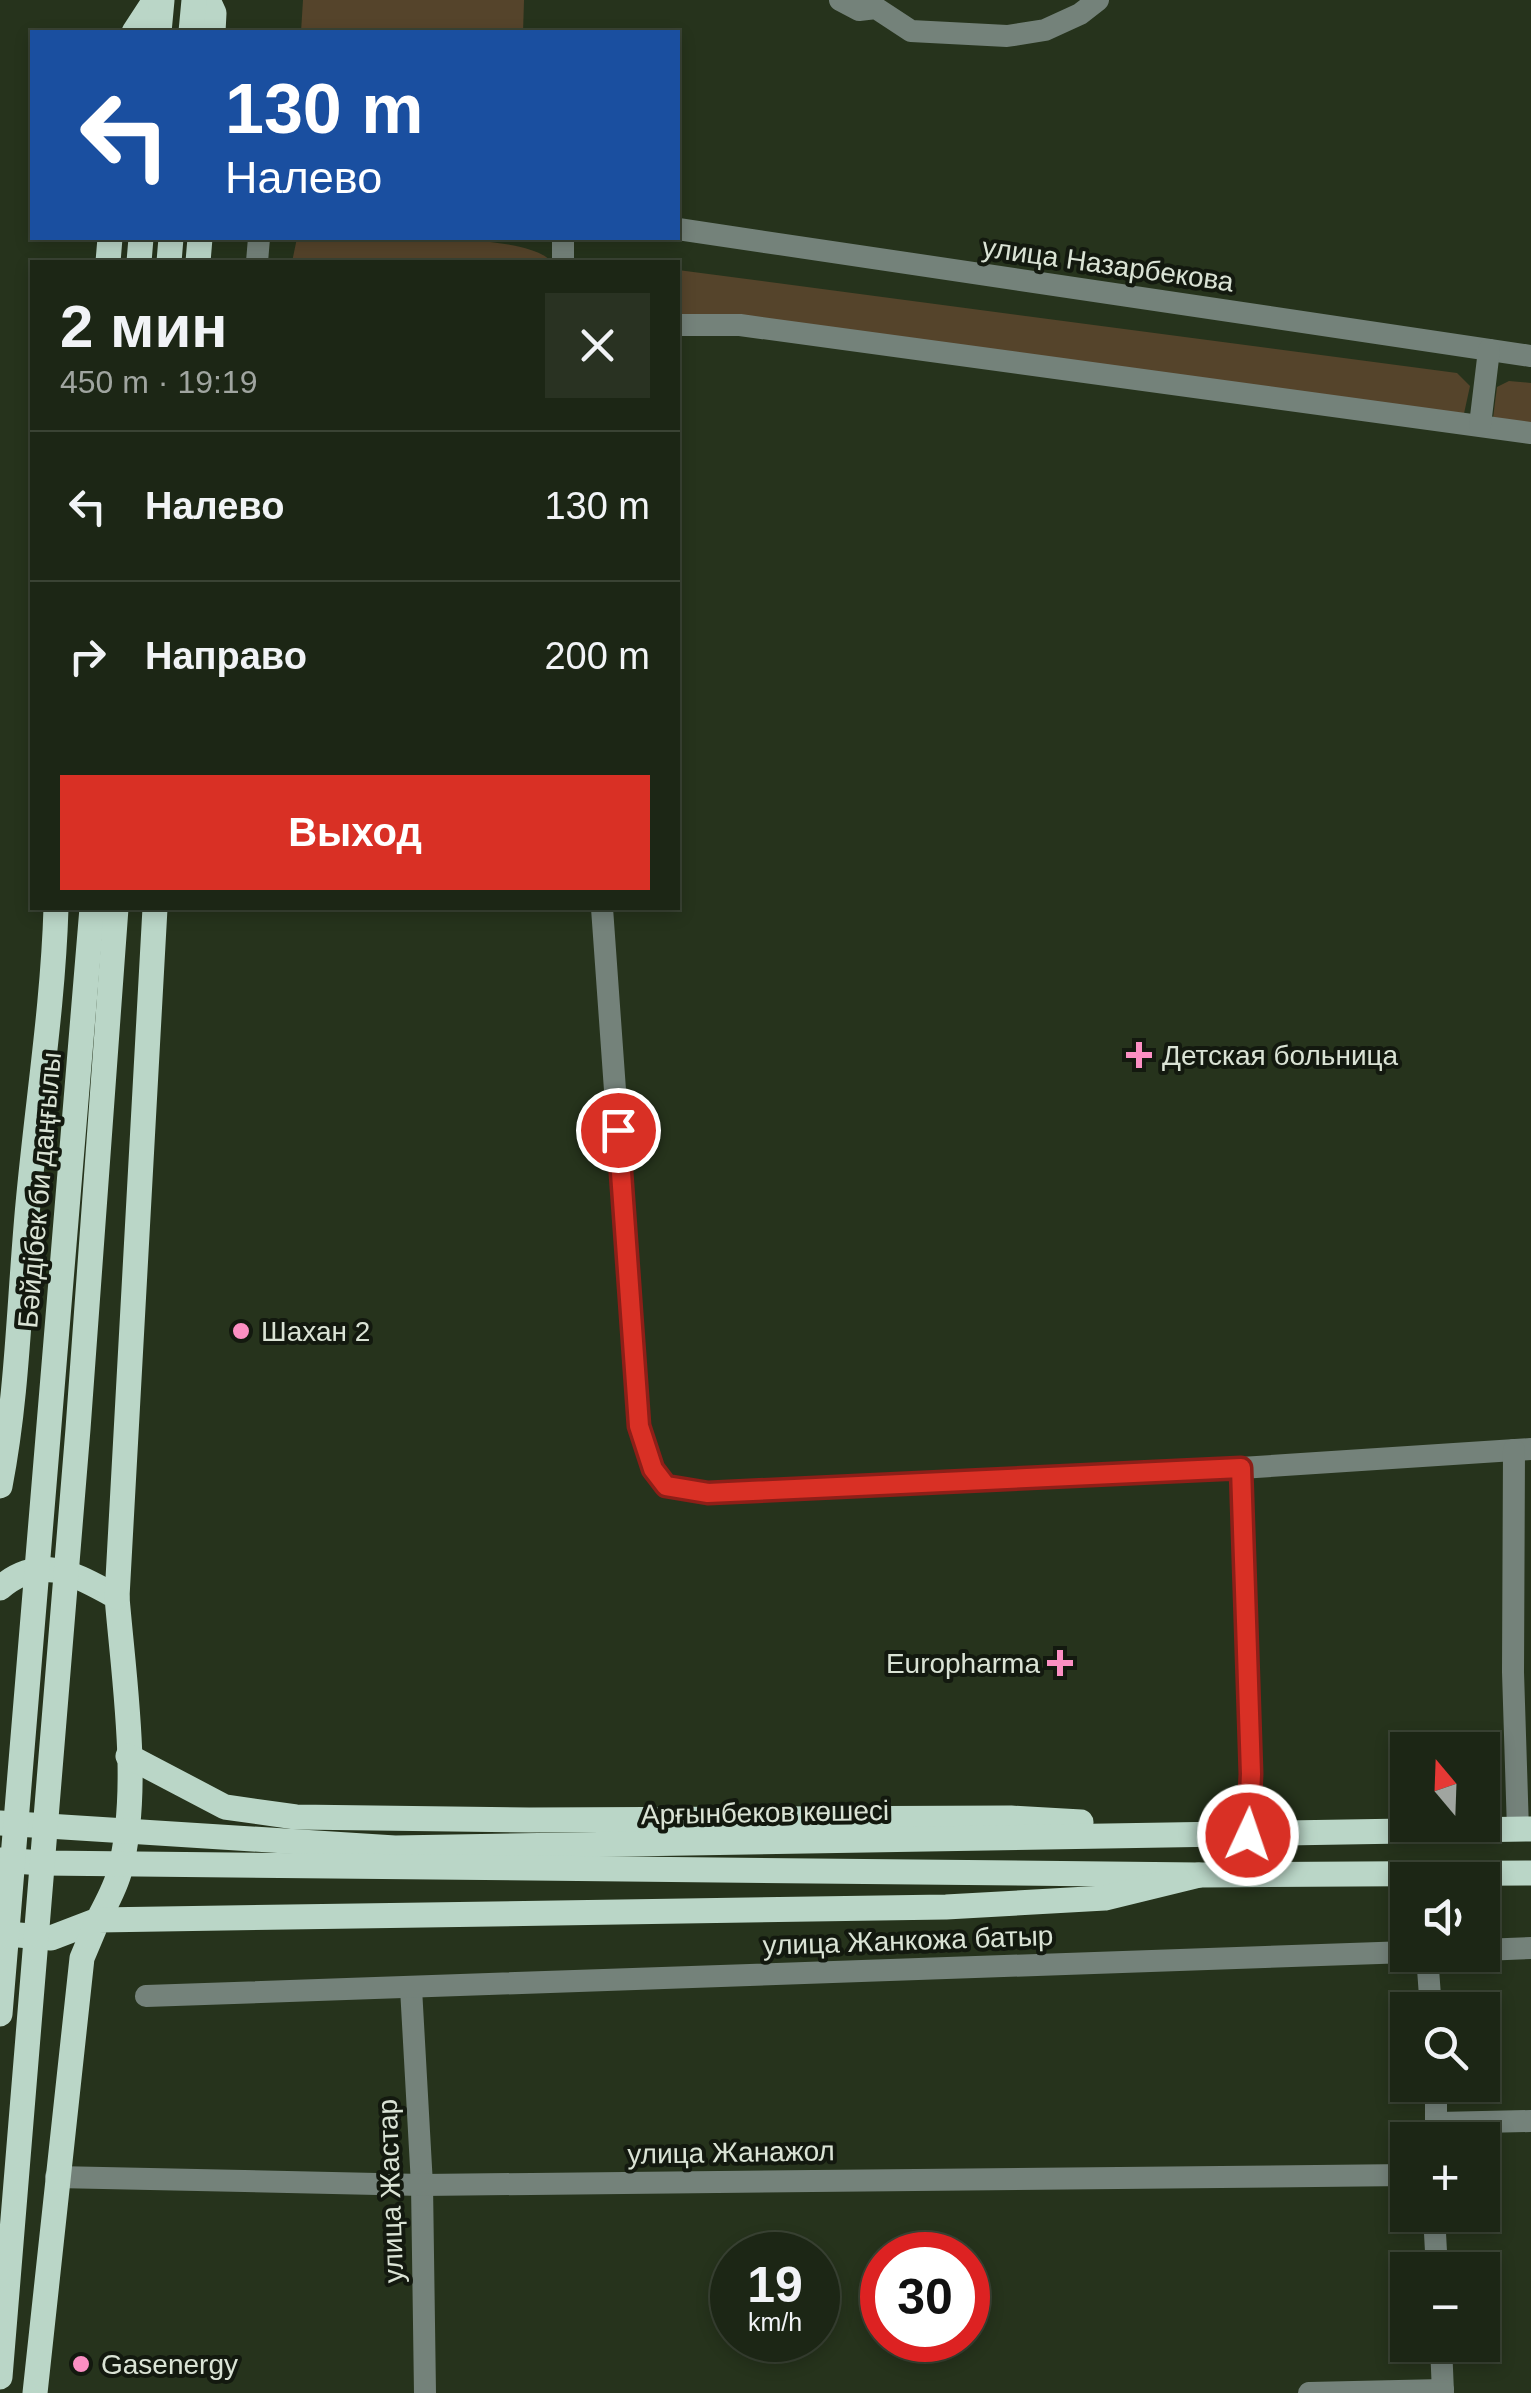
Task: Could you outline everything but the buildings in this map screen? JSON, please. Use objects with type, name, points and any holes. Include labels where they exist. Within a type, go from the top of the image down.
[{"type":"main road","points":[[136,30],[159,0]]},
{"type":"main road","points":[[159,0],[159,30]]},
{"type":"main road","points":[[0,1486],[12,1425],[28,1205],[54,986],[56,910]]},
{"type":"main road","name":"Бәйдібек би даңғылы","points":[[0,2014],[92,910]]},
{"type":"main road","name":"Бәйдібек би даңғылы","points":[[0,2377],[116,910]]},
{"type":"main road","points":[[34,2393],[82,1958],[120,1873],[130,1814],[117,1598],[155,910]]},
{"type":"main road","points":[[0,1588],[41,1569],[58,1568],[117,1598]]},
{"type":"main road","points":[[128,1756],[225,1807],[296,1818],[1011,1818],[1121,1824],[1190,1836]]},
{"type":"main road","name":"Арғынбеков көшесі","points":[[0,1822],[395,1848],[1525,1829]]},
{"type":"main road","name":"Арғынбеков көшесі","points":[[0,1860],[1390,1878]]},
{"type":"main road","name":"Арғынбеков көшесі","points":[[1500,1875],[1531,1873]]},
{"type":"main road","points":[[0,1934],[51,1938],[98,1920],[946,1908],[1106,1898],[1199,1875]]},
{"type":"street","points":[[840,0],[858,10],[880,4],[912,31],[1007,36],[1044,30],[1080,14],[1098,0]]},
{"type":"street","name":"улица Назарбекова","points":[[680,230],[1531,356]]},
{"type":"street","points":[[680,325],[740,325],[1531,432]]},
{"type":"street","points":[[1480,425],[1489,350]]},
{"type":"street","points":[[602,910],[639,1426],[653,1469],[666,1486],[708,1493],[1241,1468],[1522,1450],[1513,1672],[1525,1829]]},
{"type":"street","points":[[1241,1468],[1251,1774],[1248,1835]]},
{"type":"street","points":[[1500,1949],[1531,1948]]},
{"type":"street","name":"улица Жанкожа батыр","points":[[146,1996],[1390,1953]]},
{"type":"street","name":"улица Жастар","points":[[411,1988],[422,2185],[425,2393]]},
{"type":"street","points":[[1500,2125],[1531,2121]]},
{"type":"street","name":"улица Жанажол","points":[[56,2177],[422,2185],[1390,2175]]},
{"type":"street","points":[[1309,2393],[1443,2392],[1442,2362]]},
{"type":"shaded area","points":[[303,0],[524,0],[523,30],[301,30]]},
{"type":"shaded area","points":[[297,240],[473,240],[536,252],[548,260],[292,260]]},
{"type":"shaded area","points":[[680,270],[1457,373],[1470,386],[1463,418],[680,326]]},
{"type":"shaded area","points":[[1509,381],[1531,383],[1531,443],[1492,426],[1497,387]]},
{"type":"place","name":"Детская больница","points":[[1139,1055]]},
{"type":"place","name":"Шахан 2","points":[[241,1331]]},
{"type":"place","name":"Europharma","points":[[1060,1663]]},
{"type":"place","name":"Gasenergy","points":[[81,2364]]},
{"type":"route","points":[[618,1130],[639,1426],[653,1469],[666,1486],[708,1493],[1241,1468],[1251,1774],[1248,1835]]}]
